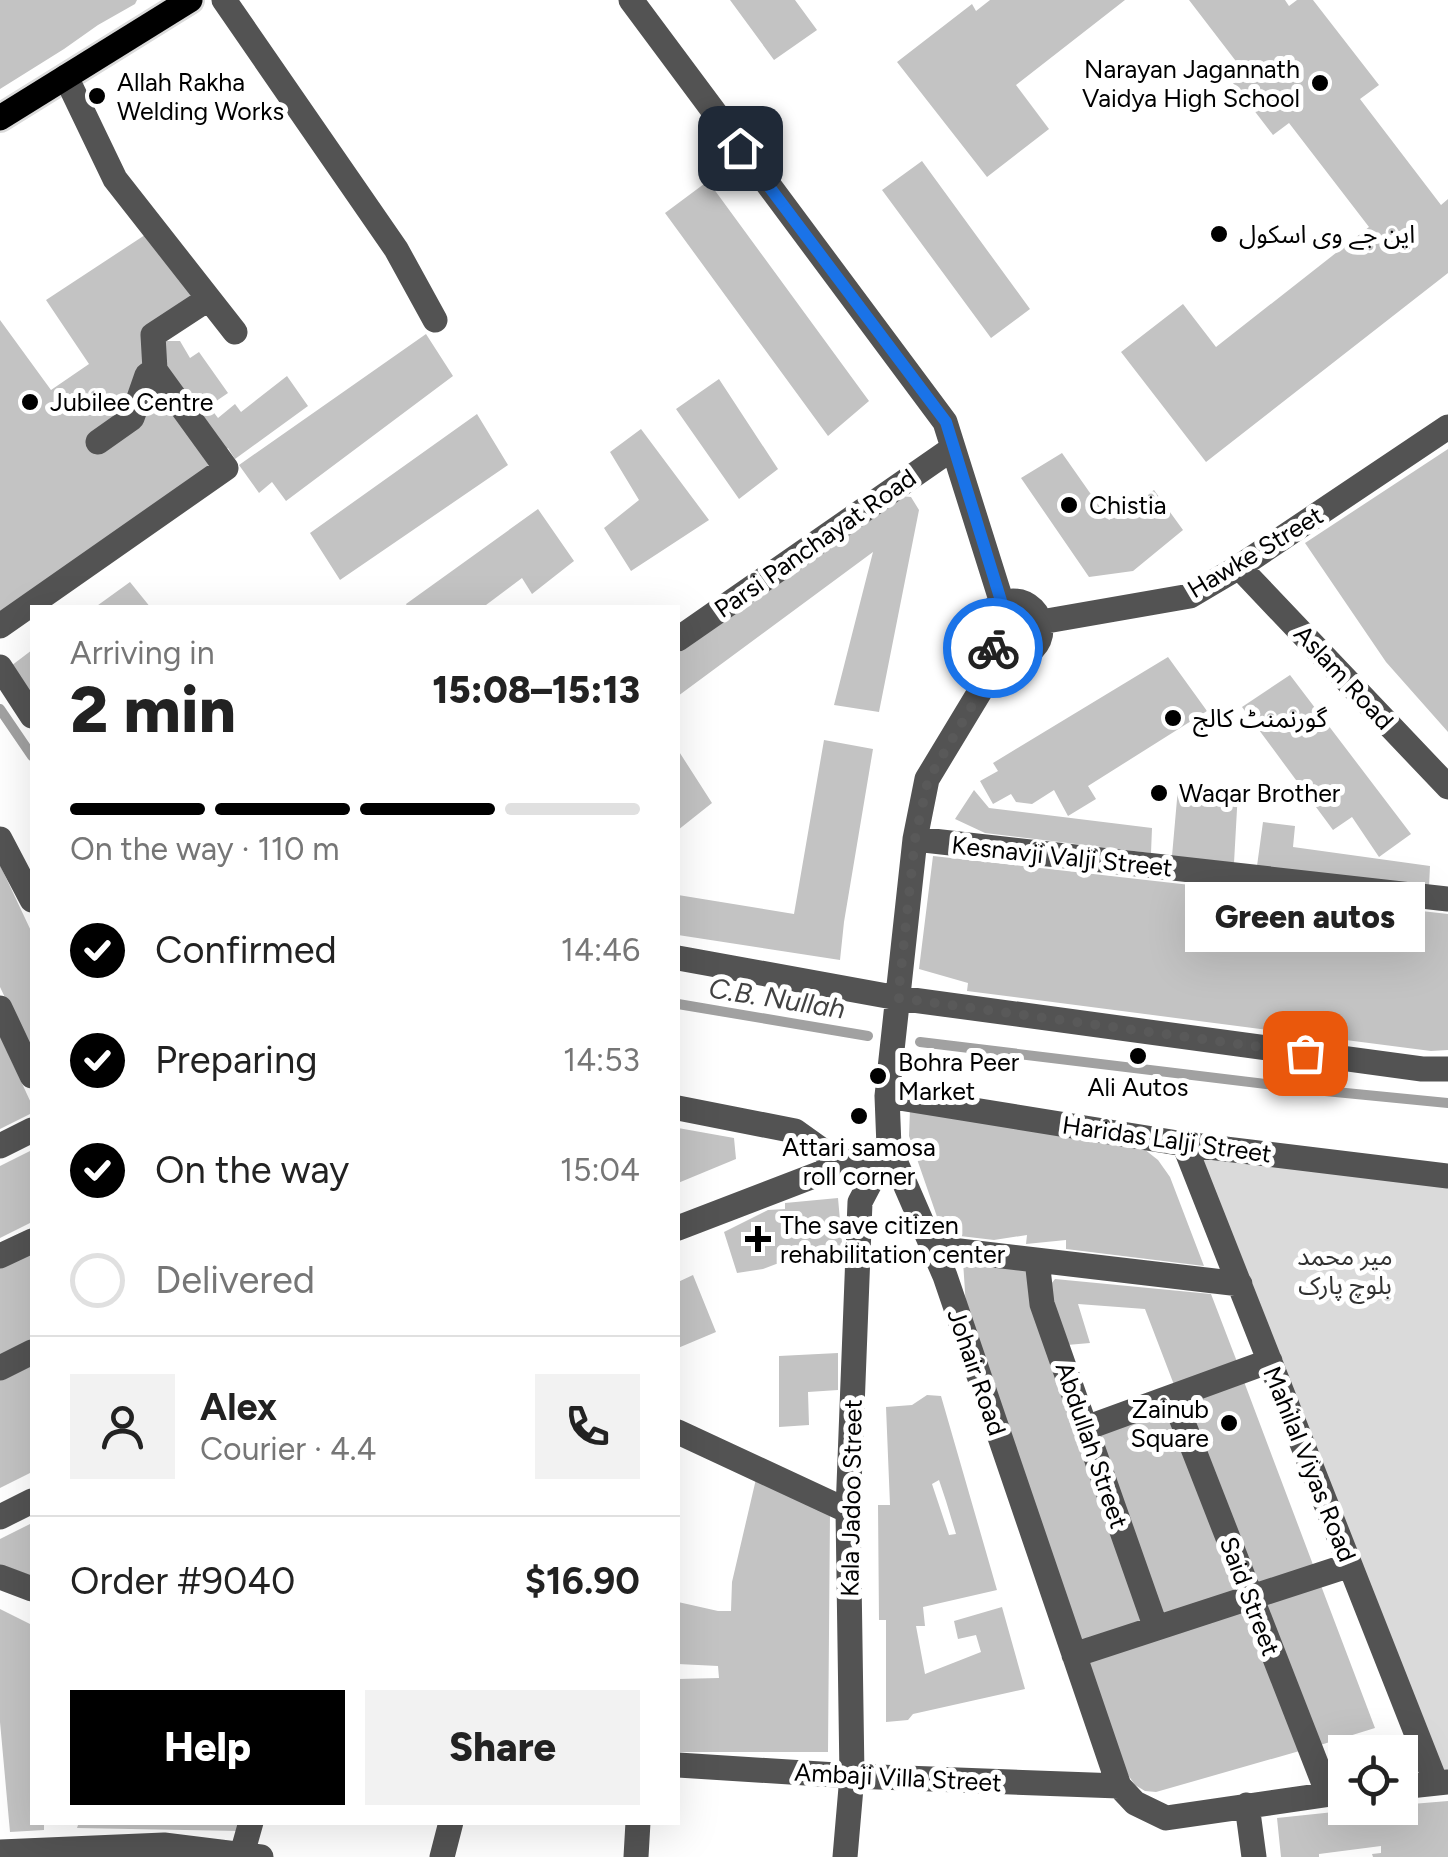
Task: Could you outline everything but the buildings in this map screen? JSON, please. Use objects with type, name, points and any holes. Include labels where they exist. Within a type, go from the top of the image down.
[{"type":"main road","points":[[0,118],[190,0]]},
{"type":"street","points":[[224,0],[396,250],[435,320]]},
{"type":"street","points":[[631,0],[946,422],[1002,604]]},
{"type":"street","points":[[66,77],[114,179],[235,332]]},
{"type":"street","points":[[0,626],[226,468],[155,370],[153,335],[208,299]]},
{"type":"street","points":[[98,442],[132,418],[146,375],[155,370]]},
{"type":"street","name":"Hawke Street","points":[[1041,622],[1190,596],[1448,427]]},
{"type":"street","name":"Parsi Panchayat Road","points":[[680,638],[953,448]]},
{"type":"street","name":"Aslam Road","points":[[1239,567],[1448,787]]},
{"type":"street","points":[[1011,601],[1030,606],[1041,622],[1039,640],[1020,657],[1002,655],[989,643],[988,617],[1002,604],[1011,601]]},
{"type":"street","name":"Johair Road","points":[[1002,655],[928,780],[915,839],[886,1096],[890,1147],[934,1248],[1119,1786]]},
{"type":"street","points":[[0,667],[30,713]]},
{"type":"street","points":[[0,839],[30,896]]},
{"type":"street","name":"Kesnavji Valji Street","points":[[915,839],[1448,899]]},
{"type":"street","points":[[680,958],[898,998],[1448,1070]]},
{"type":"street","points":[[0,1008],[30,1072]]},
{"type":"street","name":"Haridas Lalji Street","points":[[886,1096],[1184,1144],[1448,1176]]},
{"type":"street","points":[[680,1108],[796,1131],[844,1166]]},
{"type":"street","points":[[0,1146],[30,1131]]},
{"type":"street","name":"Mahilal Viyas Road","points":[[1184,1144],[1350,1565],[1442,1783]]},
{"type":"street","points":[[680,1227],[890,1147]]},
{"type":"street","name":"Kala Jadoo Street","points":[[845,1857],[852,1776],[848,1511],[860,1202],[890,1147]]},
{"type":"street","points":[[0,1256],[30,1242]]},
{"type":"street","points":[[934,1248],[1240,1284]]},
{"type":"street","name":"Abdullah Street","points":[[1037,1260],[1042,1304],[1156,1628]]},
{"type":"street","points":[[0,1368],[30,1353]]},
{"type":"street","points":[[1086,1428],[1270,1361]]},
{"type":"street","name":"Said Street","points":[[1174,1397],[1250,1598],[1328,1773]]},
{"type":"street","points":[[682,1442],[848,1511]]},
{"type":"street","points":[[0,1517],[30,1502]]},
{"type":"street","points":[[1074,1655],[1350,1565]]},
{"type":"street","points":[[0,1577],[30,1588]]},
{"type":"street","name":"Ambaji Villa Street","points":[[680,1765],[1119,1786]]},
{"type":"street","points":[[1119,1786],[1135,1803],[1166,1818],[1328,1794]]},
{"type":"street","points":[[1248,1805],[1254,1857]]},
{"type":"street","points":[[0,1852],[252,1855],[251,1825]]},
{"type":"street","points":[[442,1857],[450,1825]]},
{"type":"street","points":[[636,1857],[638,1825]]},
{"type":"green space","name":"میر محمد بلوچ پارک","points":[[1184,1144],[1448,1176],[1448,1782]]},
{"type":"waterway","name":"C.B. Nullah","points":[[0,709],[30,753]]},
{"type":"waterway","name":"C.B. Nullah","points":[[680,1004],[868,1036]]},
{"type":"waterway","points":[[920,1042],[1448,1103]]},
{"type":"way so far","points":[[993,648],[1002,655],[928,780],[915,839],[898,998],[1305,1053]]},
{"type":"place","name":"Narayan Jagannath Vaidya High School","points":[[1320,83]]},
{"type":"place","name":"Allah Rakha Welding Works","points":[[97,96]]},
{"type":"place","name":"این جے وی اسکول","points":[[1219,234]]},
{"type":"place","name":"Jubilee Centre","points":[[30,402]]},
{"type":"place","name":"Chistia","points":[[1069,505]]},
{"type":"place","name":"گورنمنٹ کالج","points":[[1173,718]]},
{"type":"place","name":"Waqar Brother","points":[[1159,793]]},
{"type":"place","name":"Green autos","points":[[1305,1053]]},
{"type":"place","name":"Ali Autos","points":[[1138,1056]]},
{"type":"place","name":"Bohra Peer Market","points":[[878,1076]]},
{"type":"place","name":"Attari samosa roll corner","points":[[859,1116]]},
{"type":"place","name":"The save citizen rehabilitation center","points":[[758,1239]]},
{"type":"place","name":"Zainub Square","points":[[1229,1423]]},
{"type":"route","points":[[740,148],[946,422],[1002,604],[988,617],[986,626],[993,648]]}]
